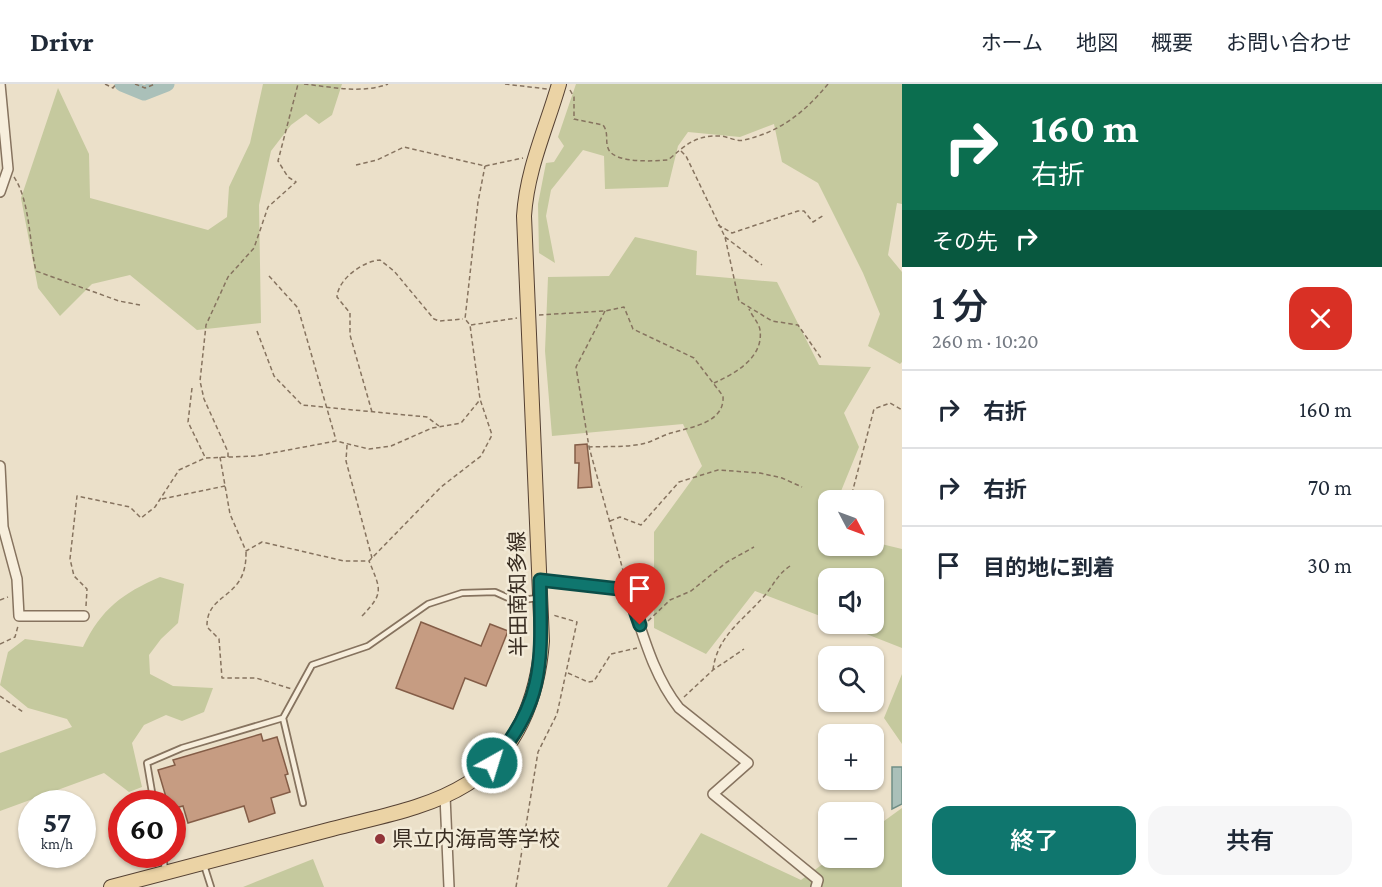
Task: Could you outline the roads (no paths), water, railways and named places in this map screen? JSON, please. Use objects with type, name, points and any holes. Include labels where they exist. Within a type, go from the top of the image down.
[{"type":"main road","name":"半田南知多線","points":[[111,887],[391,813],[445,796],[481,774],[518,730],[529,708],[540,667],[541,604],[524,216],[525,192],[533,160],[561,87]]},
{"type":"street","points":[[0,84],[8,169],[0,192]]},
{"type":"street","points":[[0,466],[3,527],[17,579],[19,616],[84,616]]},
{"type":"street","points":[[540,580],[628,590],[660,680],[671,699],[679,708],[748,763],[713,794],[818,880],[816,887]]},
{"type":"street","points":[[445,796],[448,887]]},
{"type":"lane","points":[[303,803],[283,718],[312,664],[368,646],[428,604],[462,593],[495,592],[516,601],[541,604]]},
{"type":"lane","points":[[152,790],[147,763],[182,748],[283,718]]},
{"type":"lane","points":[[203,863],[211,887]]},
{"type":"lane","points":[[165,868],[166,872]]},
{"type":"water","points":[[892,767],[902,767],[902,804],[892,809]]},
{"type":"waterway","points":[[122,84],[144,93],[167,84]]},
{"type":"place","name":"県立内海高等学校","points":[[380,839]]}]
